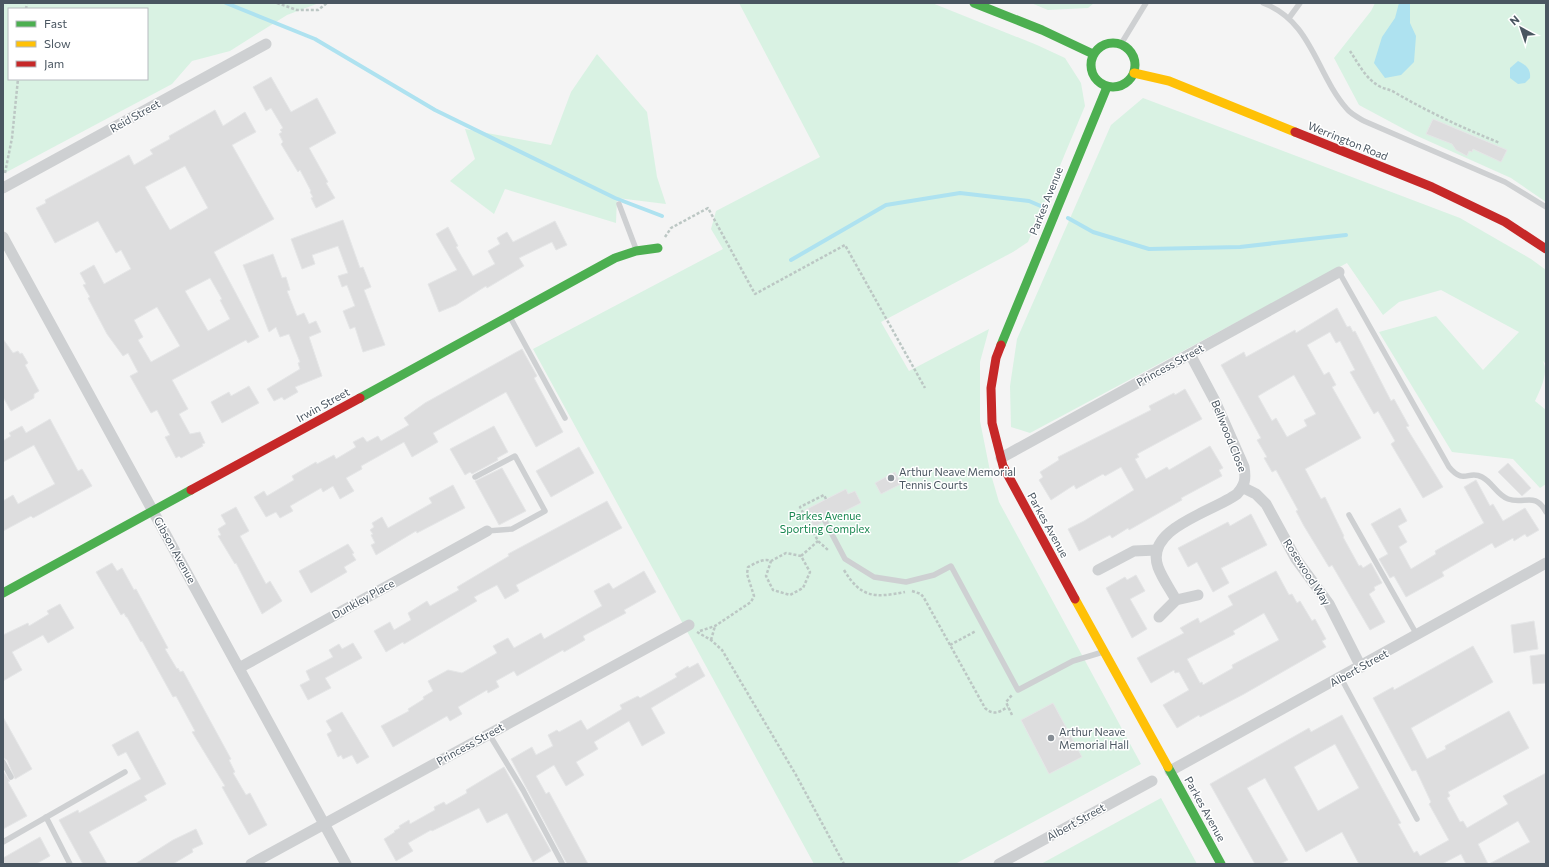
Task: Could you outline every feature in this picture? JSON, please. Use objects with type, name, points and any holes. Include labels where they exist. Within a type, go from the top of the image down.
[{"type":"street","points":[[974,3],[1042,30],[1093,54]]},
{"type":"street","points":[[1109,43],[1121,44],[1131,52],[1134,58],[1134,73],[1125,84],[1119,87],[1108,87],[1096,81],[1091,73],[1090,65],[1093,54],[1102,46],[1109,43]]},
{"type":"street","name":"Reid Street","points":[[3,188],[266,44]]},
{"type":"street","name":"Werrington Road","points":[[1134,73],[1169,81],[1432,187],[1505,222],[1546,248]]},
{"type":"street","name":"Parkes Avenue","points":[[1108,87],[1090,126],[1010,320],[996,358],[991,388],[992,423],[1001,458],[1016,493],[1105,651],[1221,864]]},
{"type":"street","name":"Gibson Avenue","points":[[3,237],[346,864]]},
{"type":"street","name":"Irwin Street","points":[[3,592],[615,258],[636,251],[658,248]]},
{"type":"street","name":"Princess Street","points":[[1001,458],[1339,272]]},
{"type":"street","name":"Bellwood Close","points":[[1157,550],[1160,541],[1167,533],[1233,496],[1242,488],[1246,476],[1244,467],[1215,401],[1190,354]]},
{"type":"street","name":"Rosewood Way","points":[[1242,488],[1260,497],[1266,504],[1296,559],[1329,604],[1361,667]]},
{"type":"street","name":"Dunkley Place","points":[[239,668],[487,531]]},
{"type":"street","points":[[1098,570],[1134,551],[1157,550],[1158,567],[1176,600]]},
{"type":"street","name":"Albert Street","points":[[1170,771],[1546,564]]},
{"type":"street","points":[[1159,617],[1176,600],[1198,595]]},
{"type":"street","name":"Princess Street","points":[[251,864],[489,734],[693,629]]},
{"type":"street","name":"Albert Street","points":[[999,864],[1152,781]]},
{"type":"lane","points":[[1121,44],[1146,3]]},
{"type":"lane","points":[[1263,3],[1283,12],[1304,37],[1347,110],[1364,121],[1505,182],[1546,208]]},
{"type":"lane","points":[[1289,18],[1300,3]]},
{"type":"lane","points":[[619,204],[636,251]]},
{"type":"lane","points":[[1339,272],[1449,467],[1455,474],[1461,478],[1477,475],[1483,477],[1502,496],[1509,500],[1531,499],[1542,504],[1546,512]]},
{"type":"lane","points":[[510,316],[565,418]]},
{"type":"lane","points":[[475,477],[515,456],[545,511],[512,529],[487,531]]},
{"type":"lane","points":[[1349,515],[1417,635]]},
{"type":"lane","points":[[825,521],[845,559],[874,578],[906,582],[934,576],[951,566],[1018,690],[1073,661],[1105,651]]},
{"type":"lane","points":[[1341,678],[1417,819]]},
{"type":"lane","points":[[489,734],[523,790],[562,863]]},
{"type":"lane","points":[[3,762],[11,777]]},
{"type":"lane","points":[[3,842],[125,772]]},
{"type":"lane","points":[[46,817],[70,864]]},
{"type":"path","points":[[277,3],[297,10],[318,10],[327,3]]},
{"type":"path","points":[[1350,50],[1366,74],[1379,86],[1392,91],[1408,101],[1460,126],[1500,143]]},
{"type":"path","points":[[4,174],[12,138],[18,80]]},
{"type":"path","points":[[658,248],[671,228],[708,208],[756,294],[845,245],[925,388]]},
{"type":"path","points":[[826,500],[824,495],[800,507],[818,541],[832,552]]},
{"type":"path","points":[[801,556],[818,541]]},
{"type":"path","points":[[786,553],[801,556],[810,572],[803,588],[790,595],[773,590],[766,576],[771,561],[786,553]]},
{"type":"path","points":[[693,629],[715,626],[751,602],[754,596],[747,574],[748,567],[766,559],[771,561]]},
{"type":"path","points":[[842,566],[851,582],[860,590],[871,595],[885,596],[915,591],[921,594],[985,708],[990,713],[996,713],[1008,707]]},
{"type":"path","points":[[711,640],[715,626]]},
{"type":"path","points":[[950,645],[984,628]]},
{"type":"path","points":[[693,629],[711,640],[722,650],[796,775],[844,864]]},
{"type":"path","points":[[1012,715],[1006,702],[1018,690]]},
{"type":"green space","points":[[3,3],[319,3],[287,15],[230,51],[192,61],[172,84],[3,174]]},
{"type":"green space","name":"Parkes Avenue Sporting Complex","points":[[739,3],[932,3],[1037,45],[1065,58],[1081,83],[1085,106],[1028,242],[1013,252],[881,322],[909,371],[989,329],[980,362],[980,421],[990,471],[999,502],[1141,764],[955,864],[814,864],[533,349],[723,249],[711,229],[716,211],[820,157]]},
{"type":"green space","points":[[1031,3],[1094,3],[1088,8],[1048,10]]},
{"type":"green space","points":[[1375,3],[1546,3],[1546,202],[1511,178],[1415,135],[1359,105],[1334,58],[1371,11]]},
{"type":"green space","points":[[597,54],[647,112],[657,177],[666,204],[617,198],[616,223],[505,189],[494,214],[450,181],[475,159],[465,129],[551,145],[571,92]]},
{"type":"green space","points":[[1143,98],[1460,218],[1531,259],[1546,270],[1546,364],[1543,361],[1545,366],[1544,376],[1535,401],[1546,410],[1546,484],[1540,488],[1513,459],[1452,452],[1379,332],[1436,316],[1483,370],[1519,332],[1441,290],[1399,302],[1383,315],[1347,263],[1030,433],[1011,427],[1010,386],[1017,339],[1111,125]]},
{"type":"green space","points":[[1161,798],[1197,864],[1041,864]]},
{"type":"water","points":[[1399,3],[1410,3],[1410,23],[1416,36],[1414,62],[1401,75],[1385,78],[1374,63],[1382,37],[1395,18]]},
{"type":"water","points":[[1518,61],[1526,66],[1530,72],[1530,78],[1525,83],[1518,84],[1510,78],[1510,68]]},
{"type":"building","points":[[271,77],[291,112],[317,98],[336,133],[309,148],[335,198],[316,208],[311,198],[313,197],[310,192],[311,191],[300,170],[298,172],[281,144],[283,142],[279,134],[282,132],[280,130],[283,128],[271,108],[266,111],[253,87]]},
{"type":"building","points":[[215,110],[223,126],[245,112],[256,132],[232,145],[274,219],[214,252],[259,337],[248,343],[246,340],[172,380],[188,409],[179,414],[190,434],[200,432],[205,443],[202,444],[203,446],[181,458],[179,456],[176,458],[165,437],[170,435],[157,410],[151,413],[130,376],[138,372],[128,353],[123,356],[107,334],[88,298],[90,297],[83,285],[86,284],[80,273],[94,265],[104,284],[131,269],[121,250],[116,253],[98,221],[55,243],[36,208],[46,203],[45,200],[129,155],[134,165],[153,154],[150,150],[170,139],[169,136]],"holes":[[[185,166],[208,208],[170,230],[145,187]],[[210,278],[222,299],[220,300],[230,319],[208,331],[185,291]],[[157,307],[180,346],[151,362],[138,340],[143,337],[134,320]]]},
{"type":"building","points":[[1433,119],[1507,150],[1501,162],[1473,149],[1472,152],[1469,151],[1467,156],[1456,150],[1452,144],[1426,134]]},
{"type":"building","points":[[343,220],[360,268],[363,267],[371,287],[364,290],[385,345],[363,352],[355,327],[350,329],[343,311],[355,306],[347,285],[342,287],[338,276],[348,273],[338,246],[312,255],[315,264],[302,269],[291,239]]},
{"type":"building","points":[[555,221],[567,245],[556,250],[552,242],[519,258],[524,266],[487,288],[486,286],[456,305],[439,312],[428,284],[457,270],[436,234],[448,227],[458,246],[456,247],[473,276],[495,264],[488,251],[500,244],[497,238],[507,232],[513,242]]},
{"type":"building","points":[[273,254],[282,278],[286,277],[290,290],[287,291],[297,316],[304,313],[309,324],[316,321],[321,332],[309,337],[322,376],[295,387],[298,392],[284,400],[282,397],[274,401],[267,389],[300,369],[298,363],[300,362],[289,334],[280,337],[276,327],[269,332],[243,265]]},
{"type":"building","points":[[1337,308],[1347,327],[1350,326],[1353,332],[1355,331],[1391,401],[1394,399],[1409,426],[1406,427],[1443,487],[1423,498],[1391,444],[1395,441],[1378,411],[1374,414],[1350,372],[1355,370],[1340,341],[1336,343],[1330,332],[1307,345],[1324,375],[1329,372],[1336,385],[1332,387],[1361,438],[1305,469],[1321,499],[1325,497],[1344,536],[1343,537],[1359,566],[1361,565],[1363,568],[1371,563],[1382,583],[1374,587],[1375,590],[1369,594],[1385,622],[1370,630],[1332,565],[1329,567],[1304,526],[1296,511],[1298,510],[1276,470],[1272,472],[1264,458],[1267,457],[1257,440],[1261,438],[1221,365],[1244,352],[1246,357],[1295,330],[1296,333]],"holes":[[[1294,375],[1316,414],[1304,420],[1307,426],[1287,437],[1276,418],[1272,421],[1258,396]]]},
{"type":"building","points":[[3,339],[13,353],[18,351],[20,354],[22,353],[28,363],[25,365],[39,391],[34,394],[34,398],[11,411],[3,397]]},
{"type":"building","points":[[522,349],[537,376],[534,378],[563,432],[536,447],[506,392],[433,433],[438,442],[412,457],[404,442],[361,466],[362,469],[346,478],[354,491],[340,499],[333,486],[323,492],[321,488],[290,506],[293,511],[280,518],[276,512],[266,517],[254,497],[264,491],[267,496],[294,480],[292,476],[316,462],[317,464],[334,455],[336,459],[356,447],[353,442],[363,437],[367,442],[378,436],[381,441],[409,425],[404,418],[425,403]]},
{"type":"building","points":[[249,386],[259,403],[222,423],[211,402],[229,392],[231,396]]},
{"type":"building","points":[[1185,389],[1202,419],[1137,454],[1139,457],[1135,459],[1146,479],[1167,467],[1169,470],[1210,446],[1223,468],[1219,470],[1222,476],[1181,498],[1182,500],[1129,530],[1128,528],[1112,538],[1110,535],[1079,551],[1068,529],[1084,521],[1134,490],[1121,467],[1105,476],[1103,474],[1076,489],[1074,485],[1051,500],[1039,480],[1043,477],[1040,472],[1059,460],[1058,457],[1151,410],[1149,406]]},
{"type":"building","points":[[50,419],[78,471],[82,469],[92,486],[33,518],[31,516],[3,531],[3,501],[13,495],[18,504],[55,484],[34,445],[3,462],[3,441],[11,436],[9,433],[22,426],[26,433]]},
{"type":"building","points":[[494,426],[508,452],[497,458],[498,460],[472,474],[470,472],[465,475],[450,449]]},
{"type":"building","points":[[579,447],[594,473],[551,497],[536,471]]},
{"type":"building","points":[[1508,463],[1531,488],[1522,496],[1498,472]]},
{"type":"building","points":[[502,468],[526,511],[499,525],[475,481]]},
{"type":"building","name":"Arthur Neave Memorial Tennis Courts","points":[[895,472],[901,484],[881,494],[875,483]]},
{"type":"building","points":[[1476,480],[1490,506],[1493,504],[1503,521],[1525,508],[1539,530],[1527,537],[1525,534],[1514,541],[1513,538],[1495,548],[1492,543],[1442,572],[1444,576],[1406,597],[1394,576],[1390,578],[1379,559],[1388,554],[1371,524],[1400,508],[1407,521],[1398,526],[1407,542],[1399,547],[1411,569],[1436,554],[1435,551],[1484,523],[1464,487]]},
{"type":"building","points":[[453,485],[465,508],[417,533],[416,531],[376,555],[371,545],[375,543],[371,535],[373,534],[370,530],[374,527],[372,523],[382,517],[388,528],[432,503],[429,498]]},
{"type":"building","points":[[846,489],[848,494],[855,491],[861,503],[829,519],[823,517],[821,523],[814,527],[805,510]]},
{"type":"building","points":[[607,501],[622,528],[516,585],[519,591],[505,599],[497,585],[474,597],[477,601],[404,644],[403,642],[386,652],[374,631],[390,622],[394,630],[411,620],[408,613],[427,601],[430,606],[459,590],[457,587],[509,556],[508,554]]},
{"type":"building","points":[[236,507],[249,531],[240,536],[266,584],[270,581],[282,601],[262,614],[236,563],[235,564],[218,536],[221,535],[218,529],[226,524],[221,515]]},
{"type":"building","points":[[1251,514],[1267,545],[1221,568],[1229,583],[1213,592],[1197,562],[1188,567],[1178,548],[1228,522],[1230,526]]},
{"type":"building","points":[[348,544],[354,553],[352,554],[356,560],[344,567],[347,572],[311,593],[299,571]]},
{"type":"building","points":[[112,563],[117,571],[122,568],[134,590],[136,589],[168,648],[165,649],[177,669],[178,668],[180,672],[183,671],[231,759],[229,760],[235,772],[233,773],[246,795],[250,793],[267,825],[249,835],[222,787],[225,786],[192,732],[195,731],[176,696],[173,697],[142,641],[141,642],[124,613],[121,615],[96,572]]},
{"type":"building","points":[[644,571],[656,592],[624,610],[626,613],[583,636],[585,640],[564,652],[563,650],[517,676],[514,671],[496,681],[499,687],[488,693],[487,690],[458,707],[462,714],[450,721],[447,716],[393,747],[381,726],[409,711],[408,709],[424,699],[423,697],[433,691],[428,681],[448,670],[462,673],[497,653],[493,646],[508,638],[514,648],[541,633],[544,639],[602,606],[594,591],[609,583],[613,589]]},
{"type":"building","points":[[1276,571],[1289,595],[1292,594],[1297,603],[1300,601],[1312,621],[1315,619],[1326,639],[1322,641],[1326,647],[1244,694],[1200,717],[1199,715],[1177,728],[1163,705],[1189,690],[1179,672],[1175,673],[1174,670],[1151,683],[1137,658],[1184,633],[1180,628],[1198,618],[1200,623],[1233,605],[1228,596]],"holes":[[[1264,613],[1279,640],[1232,665],[1233,668],[1203,685],[1202,682],[1200,683],[1187,659],[1235,634],[1233,631]]]},
{"type":"building","points":[[1136,575],[1145,591],[1130,599],[1147,629],[1132,638],[1106,588],[1125,577],[1127,580]]},
{"type":"building","points":[[60,604],[74,628],[48,643],[43,635],[12,652],[22,670],[3,681],[3,635],[28,623],[29,626],[49,614],[47,611]]},
{"type":"building","points":[[1534,621],[1538,649],[1514,653],[1511,625]]},
{"type":"building","points":[[353,643],[362,658],[325,678],[331,688],[308,700],[300,685],[310,680],[306,671],[333,657],[329,650],[339,644],[342,649]]},
{"type":"building","points":[[1473,646],[1493,682],[1411,728],[1427,759],[1446,749],[1445,746],[1509,711],[1529,748],[1448,792],[1450,796],[1447,798],[1460,822],[1463,821],[1467,828],[1508,804],[1503,796],[1546,773],[1546,864],[1489,864],[1530,842],[1518,821],[1478,844],[1488,864],[1466,864],[1461,854],[1442,864],[1359,864],[1342,832],[1306,852],[1265,778],[1247,788],[1288,860],[1280,864],[1255,864],[1210,784],[1309,728],[1311,732],[1342,715],[1401,823],[1398,824],[1414,853],[1417,851],[1420,856],[1449,840],[1429,804],[1431,802],[1416,770],[1412,771],[1373,698],[1393,687],[1394,690]],"holes":[[[1335,744],[1359,788],[1318,811],[1294,767]]]},
{"type":"building","points":[[1546,654],[1546,683],[1533,684],[1530,656]]},
{"type":"building","points":[[698,663],[705,676],[651,708],[665,733],[642,746],[629,721],[594,742],[598,749],[576,762],[584,775],[566,786],[554,765],[536,776],[546,794],[549,792],[588,864],[567,864],[511,759],[532,747],[536,755],[553,746],[548,735],[557,730],[559,732],[581,720],[587,730],[622,709],[620,705],[638,696],[640,698],[677,677],[675,674],[688,666],[689,668]]},
{"type":"building","name":"Arthur Neave Memorial Hall","points":[[1053,703],[1082,757],[1049,774],[1021,720]]},
{"type":"building","points":[[342,712],[369,757],[357,764],[352,755],[343,759],[341,755],[338,757],[327,734],[332,731],[326,721]]},
{"type":"building","points":[[3,717],[32,769],[15,779],[7,760],[3,758]]},
{"type":"building","points":[[138,731],[166,784],[144,796],[147,800],[89,832],[107,864],[83,864],[59,820],[78,810],[79,813],[141,779],[126,752],[118,756],[112,745]]},
{"type":"building","points":[[504,767],[551,851],[533,862],[507,813],[487,823],[479,808],[432,831],[431,830],[408,843],[413,851],[396,861],[384,839],[400,828],[399,826],[409,820],[410,824],[435,810],[434,807],[444,802],[446,805],[467,793],[466,790]]},
{"type":"building","points":[[3,771],[10,781],[8,782],[27,816],[3,829]]},
{"type":"building","points":[[196,829],[203,844],[192,849],[193,852],[173,864],[135,864],[173,840]]},
{"type":"building","points":[[40,837],[50,856],[36,864],[3,864],[3,858]]},
{"type":"waterway","points":[[226,3],[315,39],[435,110],[615,198],[662,216]]},
{"type":"waterway","points":[[791,260],[886,205],[960,193],[1029,201],[1043,207]]},
{"type":"waterway","points":[[1068,218],[1093,232],[1149,249],[1240,247],[1346,235]]},
{"type":"traffic: fast","points":[[974,3],[1042,30],[1093,54]]},
{"type":"traffic: fast","points":[[1109,43],[1117,43],[1122,44],[1129,49],[1134,56],[1135,65],[1134,74],[1129,81],[1122,86],[1109,87],[1101,84],[1094,77],[1091,69],[1091,61],[1094,53],[1101,46],[1109,43]]},
{"type":"traffic: fast","points":[[1001,345],[1107,87]]},
{"type":"traffic: fast","points":[[360,398],[615,258],[636,251],[658,248]]},
{"type":"traffic: fast","points":[[3,593],[191,490]]},
{"type":"traffic: fast","points":[[1168,767],[1221,864]]},
{"type":"traffic: slow","points":[[1134,73],[1169,81],[1295,132]]},
{"type":"traffic: slow","points":[[1075,599],[1168,767]]},
{"type":"traffic: jam","points":[[1295,132],[1432,187],[1505,222],[1546,249]]},
{"type":"traffic: jam","points":[[1001,345],[996,358],[991,388],[992,423],[1003,466],[1075,599]]},
{"type":"traffic: jam","points":[[191,490],[360,398]]},
{"type":"place","name":"Arthur Neave Memorial Tennis Courts","points":[[891,478]]},
{"type":"place","name":"Arthur Neave Memorial Hall","points":[[1051,738]]}]
